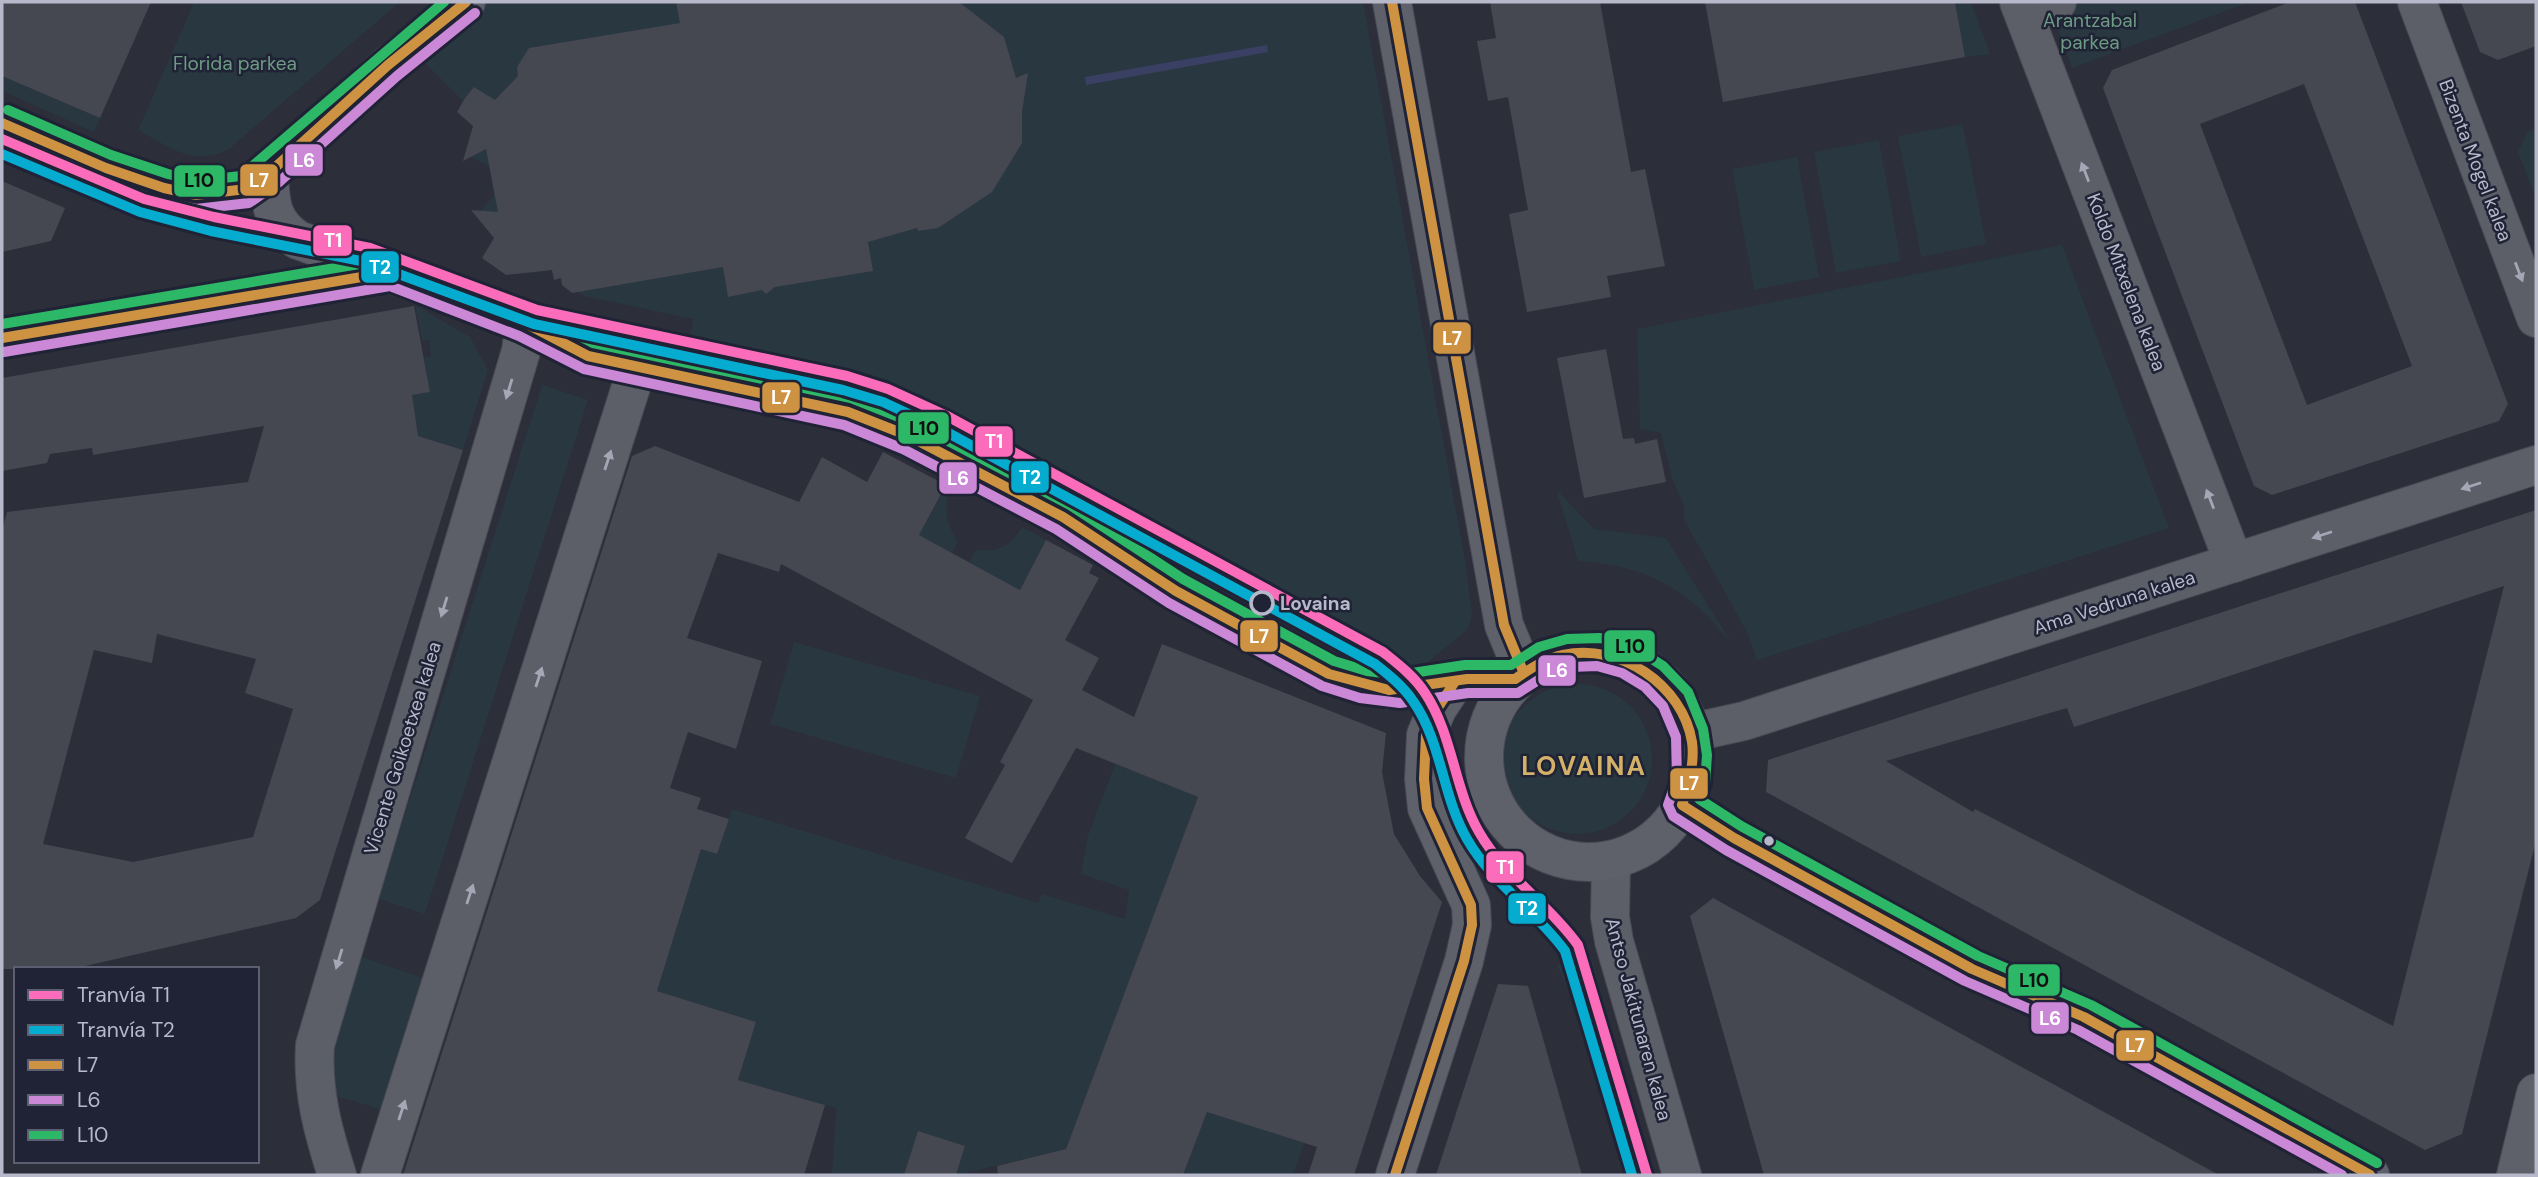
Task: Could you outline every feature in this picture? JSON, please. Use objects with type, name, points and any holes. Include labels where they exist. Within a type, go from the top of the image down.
[{"type":"main road","points":[[1392,2],[1504,625],[1519,675],[1486,737],[1483,760],[1488,782],[1500,809],[1536,847],[1555,858],[1575,864],[1611,862],[1640,850],[1665,831],[1682,805],[1692,770],[1690,733],[1675,698],[1654,676],[1629,660],[1599,652],[1569,653],[1545,659],[1519,675],[1454,682],[1437,709],[1426,734],[1423,779],[1427,808],[1471,905],[1472,925],[1464,961],[1395,1175]]},
{"type":"main road","points":[[1682,805],[1734,838],[1972,969],[2084,1017],[2370,1175]]},
{"type":"main road","points":[[2516,1175],[2536,1093]]},
{"type":"street","points":[[2,123],[106,168],[164,188],[196,195],[258,181],[388,65],[466,2]]},
{"type":"street","name":"Koldo Mitxelena kalea","points":[[2042,2],[2234,563]]},
{"type":"street","name":"Bizenta Mogel kalea","points":[[2417,2],[2536,318]]},
{"type":"street","points":[[258,181],[283,230],[298,240],[525,323],[588,356],[848,412],[909,436],[1063,517],[1176,592],[1329,674],[1389,690],[1454,682]]},
{"type":"street","points":[[2,338],[391,272]]},
{"type":"street","name":"Vicente Goikoetxea kalea","points":[[337,1175],[317,1112],[313,1079],[315,1045],[517,364],[525,323]]},
{"type":"street","points":[[380,1175],[637,368]]},
{"type":"street","name":"Ama Vedruna kalea","points":[[1690,733],[1744,721],[2536,465]]},
{"type":"street","name":"Antso Jakitunaren kalea","points":[[1611,862],[1610,917],[1614,941],[1682,1175]]},
{"type":"green space","name":"Florida parkea","points":[[194,2],[400,2],[229,149],[216,154],[193,156],[171,148],[138,130]]},
{"type":"green space","points":[[486,2],[1363,2],[1465,560],[1472,614],[1468,629],[1423,666],[1405,674],[1352,662],[1331,648],[1127,538],[685,365],[693,319],[584,296],[562,283],[560,279],[554,280],[552,270],[523,274],[498,268],[483,256],[497,241],[485,222],[476,216],[494,195],[489,166],[465,154],[467,147],[471,146],[476,122],[458,113],[463,101],[418,56]]},
{"type":"green space","points":[[1955,2],[1971,2],[1990,54],[1965,57]]},
{"type":"green space","name":"Arantzabal parkea","points":[[2048,2],[2250,2],[2072,68]]},
{"type":"green space","points":[[2,76],[100,118],[94,132],[2,91]]},
{"type":"green space","points":[[1963,124],[1986,244],[1921,257],[1898,136]]},
{"type":"green space","points":[[2536,128],[2536,199],[2518,152],[2527,132]]},
{"type":"green space","points":[[1879,140],[1901,261],[1836,273],[1814,152]]},
{"type":"green space","points":[[1797,157],[1819,277],[1754,290],[1732,169]]},
{"type":"green space","points":[[2062,245],[2169,528],[1757,660],[1746,630],[1684,520],[1684,506],[1673,481],[1661,433],[1640,429],[1637,329]]},
{"type":"green space","points":[[415,305],[470,337],[488,370],[463,450],[418,436],[409,404],[412,395],[430,392],[424,358],[431,356],[429,340],[422,341]]},
{"type":"green space","points":[[542,385],[588,400],[425,914],[378,899]]},
{"type":"green space","points":[[946,485],[949,487],[947,516],[958,542],[952,553],[909,530],[926,523]]},
{"type":"green space","points":[[1556,489],[1594,529],[1666,538],[1732,644],[1699,609],[1665,584],[1626,568],[1578,561]]},
{"type":"green space","points":[[1022,527],[1046,540],[1020,590],[969,562],[976,550],[997,549],[1008,544]]},
{"type":"green space","points":[[794,642],[980,696],[956,778],[770,724]]},
{"type":"green space","points":[[1577,684],[1606,690],[1630,706],[1646,730],[1652,759],[1646,788],[1630,812],[1606,828],[1577,834],[1548,828],[1524,812],[1508,788],[1502,759],[1508,730],[1524,706],[1548,690]]},
{"type":"green space","points":[[1115,764],[1198,797],[1066,1149],[957,1175],[832,1175],[836,1108],[738,1080],[756,1022],[657,991],[701,849],[717,854],[732,809],[1038,903],[1042,894],[1125,919],[1129,890],[1081,874],[1088,835]],"holes":[[[918,1131],[965,1146],[957,1173]]]},
{"type":"green space","points":[[353,954],[432,981],[387,1111],[329,1094],[326,1073]]},
{"type":"green space","points":[[1591,956],[1633,1102],[1606,1109],[1578,1013],[1557,965]]},
{"type":"green space","points":[[1207,1112],[1304,1143],[1293,1175],[1183,1175]]},
{"type":"water","points":[[1267,45],[1268,52],[1086,85],[1085,77]]},
{"type":"building","points":[[2,2],[151,2],[100,118],[2,76]]},
{"type":"building","points":[[676,2],[959,2],[1004,37],[1016,78],[1028,73],[1022,112],[1022,143],[992,192],[938,228],[918,231],[917,228],[868,242],[873,271],[775,287],[766,294],[762,290],[728,297],[723,267],[572,293],[562,285],[561,278],[554,280],[552,270],[506,275],[482,258],[494,238],[471,210],[498,212],[486,149],[463,161],[473,126],[457,112],[465,98],[474,87],[495,100],[518,76],[517,67],[529,48],[680,23]]},
{"type":"building","points":[[1490,2],[1600,2],[1631,172],[1645,169],[1665,266],[1607,276],[1611,297],[1527,312],[1509,214],[1528,210],[1508,97],[1488,101],[1477,41],[1496,38]]},
{"type":"building","points":[[1705,2],[1955,2],[1965,57],[1723,102]]},
{"type":"building","points":[[2290,2],[2355,2],[2508,404],[2499,421],[2272,495],[2254,486],[2103,88],[2112,70]],"holes":[[[2304,84],[2412,366],[2307,405],[2200,124]]]},
{"type":"building","points":[[2461,2],[2536,2],[2536,46],[2498,60],[2480,52]]},
{"type":"building","points":[[2,181],[65,208],[51,241],[2,252]]},
{"type":"building","points":[[414,306],[430,392],[412,395],[418,436],[463,450],[320,900],[296,918],[81,967],[2,969],[2,531],[7,512],[248,482],[264,426],[93,455],[92,448],[50,454],[47,463],[2,471],[2,378]],"holes":[[[157,634],[256,659],[245,693],[293,709],[253,837],[133,862],[43,844],[94,650],[152,663]]]},
{"type":"building","points":[[1606,349],[1623,439],[1634,438],[1635,444],[1657,439],[1666,482],[1584,498],[1557,358]]},
{"type":"building","points":[[655,446],[799,502],[822,457],[867,482],[883,452],[946,485],[919,535],[1020,590],[1046,540],[1093,565],[1089,573],[1099,578],[1065,640],[1099,658],[1082,690],[1134,717],[1162,644],[1386,733],[1382,772],[1394,834],[1420,876],[1442,902],[1354,1175],[1308,1175],[1317,1147],[1207,1112],[1183,1175],[998,1175],[997,1166],[1066,1149],[1198,797],[1076,748],[1012,863],[965,838],[1005,765],[1000,762],[1033,700],[781,564],[779,572],[718,553],[687,638],[762,661],[736,749],[688,732],[670,788],[701,798],[697,809],[729,819],[717,854],[701,849],[657,991],[756,1022],[738,1080],[825,1105],[804,1175],[403,1175],[632,456]]},
{"type":"building","points":[[2536,510],[2536,841],[2462,1134],[2425,1150],[1766,792],[1768,760]],"holes":[[[2504,586],[2393,1026],[1975,809],[1973,812],[1886,761],[2067,708],[2074,727]]]},
{"type":"building","points":[[1713,898],[2219,1175],[1764,1175],[1690,916]]},
{"type":"building","points":[[1498,984],[1528,986],[1582,1175],[1436,1175]]},
{"type":"building","points":[[918,1131],[965,1146],[956,1175],[904,1175]]},
{"type":"tram line","name":"T1","points":[[2,139],[144,199],[214,217],[370,248],[537,310],[847,376],[888,389],[947,416],[1383,652],[1416,681],[1434,709],[1442,726],[1464,798],[1489,848],[1578,945],[1647,1175]]},
{"type":"tram line","name":"T2","points":[[2,154],[140,212],[211,231],[366,262],[534,324],[843,390],[883,402],[941,429],[1375,664],[1405,690],[1423,717],[1452,805],[1477,855],[1565,951],[1632,1175]]},
{"type":"transit line","name":"L10","points":[[8,110],[111,155],[168,174],[197,181],[241,176],[444,2]]},
{"type":"transit line","name":"L7","points":[[2,123],[106,168],[164,188],[196,195],[246,189],[269,173],[388,65],[466,2]]},
{"type":"transit line","name":"L7","points":[[1392,2],[1504,625],[1523,671]]},
{"type":"transit line","name":"L6","points":[[2,138],[100,181],[161,202],[196,209],[249,203],[278,183],[397,76],[475,13]]},
{"type":"transit line","name":"L10","points":[[2,324],[395,258],[530,310],[593,343],[851,398],[914,423],[1070,505],[1183,579],[1334,661],[1367,671],[1399,675],[1465,665],[1511,665],[1539,647],[1567,639],[1600,638],[1633,647],[1663,666],[1688,692],[1703,729],[1707,755],[1705,784],[1699,799],[1741,826],[1978,956],[2091,1005],[2377,1163]]},
{"type":"transit line","name":"L7","points":[[2,338],[391,272],[525,323],[588,356],[848,412],[909,436],[1063,517],[1176,591],[1329,674],[1389,690],[1467,679],[1515,679]]},
{"type":"transit line","name":"L6","points":[[4,352],[390,286],[519,336],[584,369],[844,425],[903,449],[1056,529],[1169,603],[1322,686],[1360,698],[1400,703],[1468,693],[1518,693],[1551,672],[1571,667],[1597,666],[1622,673],[1645,687],[1663,706],[1676,737],[1677,779],[1668,805],[1673,816],[1726,850],[1965,981],[2078,1030],[2342,1175]]},
{"type":"transit line","name":"L7","points":[[1515,679],[1550,659],[1584,653],[1606,655],[1645,672],[1662,686],[1676,703],[1686,721],[1692,742],[1691,774],[1682,805],[1734,838],[1972,969],[2084,1017],[2370,1175]]},
{"type":"transit line","name":"L7","points":[[1395,1175],[1464,961],[1472,925],[1471,905],[1427,808],[1424,779],[1426,735],[1437,709],[1454,683]]},
{"type":"place","name":"Lovaina","points":[[1262,603]]},
{"type":"district","name":"LOVAINA","points":[[1584,766]]}]
